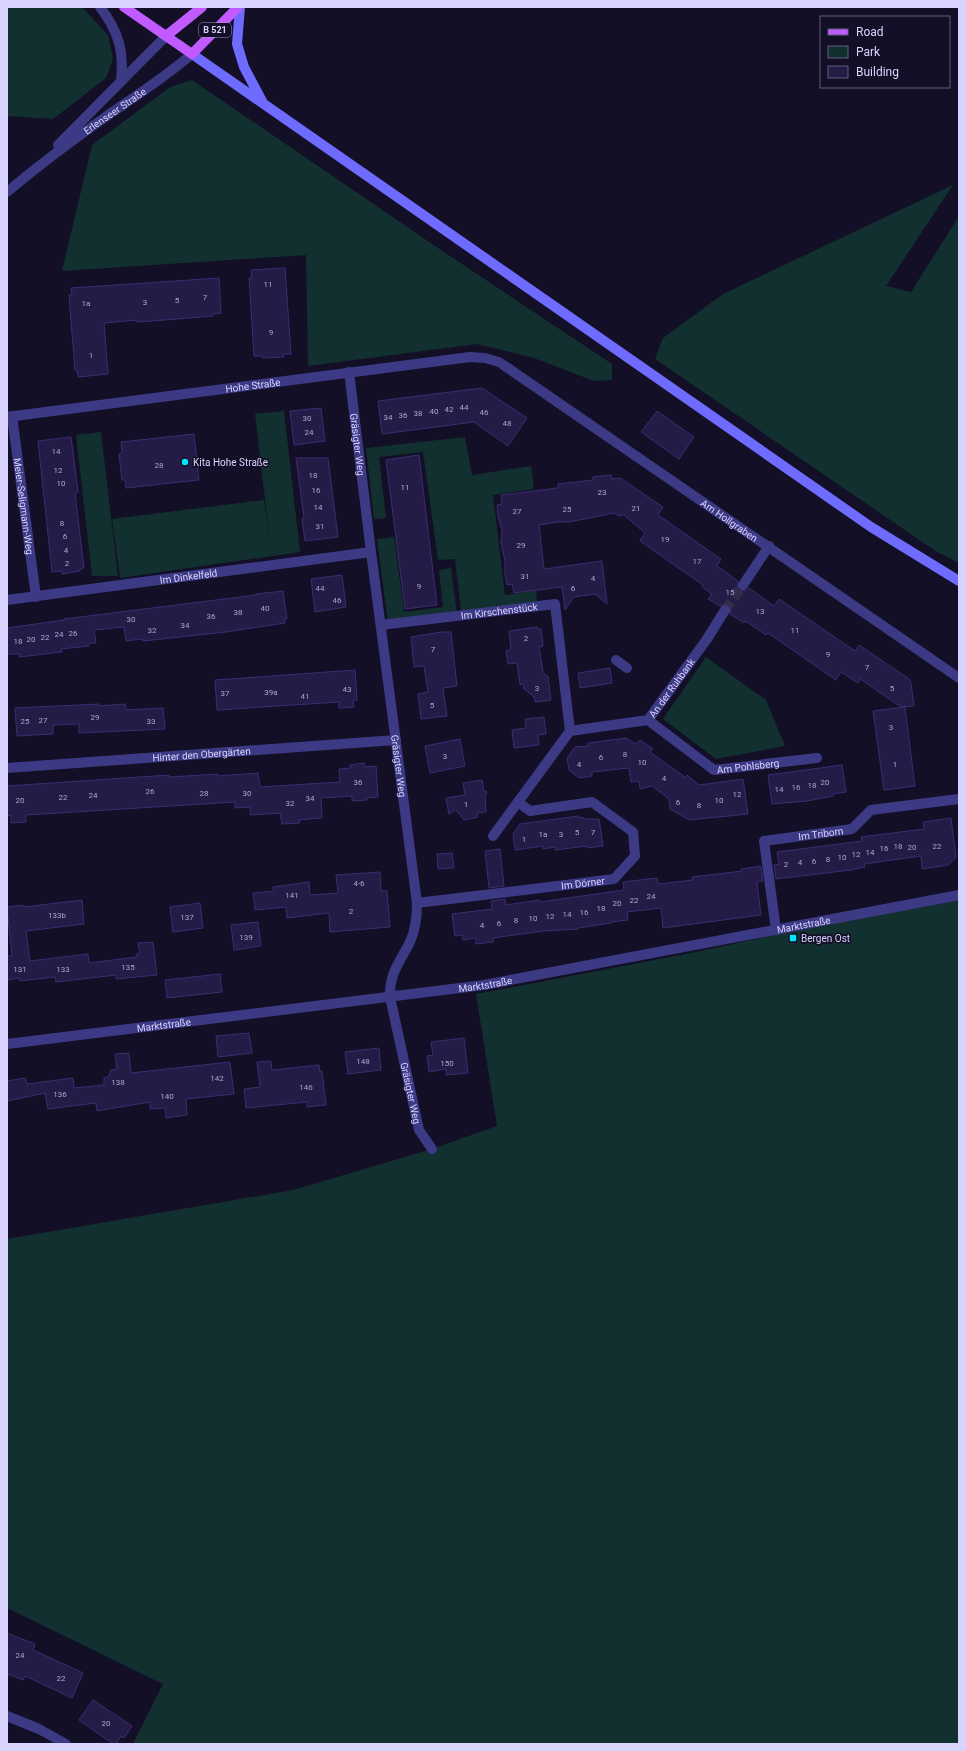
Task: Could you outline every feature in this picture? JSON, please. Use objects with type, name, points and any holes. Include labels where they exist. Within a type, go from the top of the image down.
[{"type":"main road","points":[[124,7],[871,527],[959,581]]},
{"type":"main road","name":"B 521","points":[[166,36],[202,7]]},
{"type":"main road","points":[[239,7],[237,44],[244,67],[262,103]]},
{"type":"main road","name":"B 521","points":[[192,54],[239,7]]},
{"type":"street","points":[[100,7],[116,31],[122,50],[121,81]]},
{"type":"street","name":"Erlenseer Straße","points":[[37,167],[166,36]]},
{"type":"street","name":"Erlenseer Straße","points":[[7,192],[37,167],[104,118],[149,88],[192,54]]},
{"type":"street","name":"Hohe Straße","points":[[10,416],[470,357],[485,358],[499,362]]},
{"type":"street","name":"Am Hollgraben","points":[[499,362],[769,546],[959,678]]},
{"type":"street","name":"Gräsigter Weg","points":[[349,372],[417,903],[416,925],[410,942],[394,971],[390,985],[390,997],[419,1130],[432,1149]]},
{"type":"street","name":"Meier-Seligmann-Weg","points":[[10,416],[36,596]]},
{"type":"street","points":[[743,584],[769,546]]},
{"type":"street","name":"Im Dinkelfeld","points":[[7,600],[371,552]]},
{"type":"street","name":"Im Kirschenstück","points":[[381,625],[554,604],[570,731]]},
{"type":"street","name":"An der Ruhbank","points":[[570,731],[648,720],[707,639],[725,610]]},
{"type":"street","points":[[616,660],[626,668]]},
{"type":"street","name":"Am Pohlsberg","points":[[648,720],[714,770],[817,758]]},
{"type":"street","points":[[493,836],[570,731]]},
{"type":"street","name":"Hinter den Obergärten","points":[[7,768],[396,740]]},
{"type":"street","name":"Im Triborn","points":[[776,930],[764,841],[852,829],[872,810],[959,799]]},
{"type":"street","name":"Im Dörner","points":[[417,903],[614,879],[635,856],[633,832],[592,802],[530,811],[518,802]]},
{"type":"street","name":"Marktstraße","points":[[7,1044],[484,984],[959,895]]},
{"type":"street","points":[[7,1716],[39,1729],[66,1744]]},
{"type":"green space","points":[[7,7],[82,7],[108,35],[113,59],[106,78],[53,119],[7,116]]},
{"type":"green space","points":[[192,80],[438,248],[612,364],[612,380],[594,381],[534,358],[477,344],[308,366],[306,255],[62,271],[92,145],[170,87]]},
{"type":"green space","points":[[953,185],[886,286],[911,292],[959,216],[959,563],[937,552],[655,359],[663,338],[723,294]]},
{"type":"green space","points":[[284,411],[300,552],[120,578],[112,519],[264,500],[270,542],[255,414]]},
{"type":"green space","points":[[101,432],[118,576],[92,576],[76,435]]},
{"type":"green space","points":[[465,437],[472,475],[531,466],[534,489],[493,495],[505,595],[536,591],[537,602],[461,611],[455,559],[438,560],[423,452],[379,457],[386,518],[374,519],[366,448]]},
{"type":"green space","points":[[394,537],[404,612],[443,607],[439,570],[451,568],[457,614],[388,623],[377,539]]},
{"type":"green space","points":[[706,657],[766,700],[785,746],[716,759],[663,719]]},
{"type":"green space","points":[[959,895],[959,1744],[133,1744],[163,1684],[7,1608],[7,1239],[293,1190],[432,1149],[497,1126],[476,994],[691,953]]},
{"type":"building","points":[[285,268],[291,354],[283,354],[284,357],[262,358],[262,356],[254,356],[249,278],[252,278],[251,270]]},
{"type":"building","points":[[219,278],[221,313],[213,314],[213,316],[104,323],[108,374],[78,377],[77,370],[75,370],[71,321],[69,295],[72,295],[71,288]]},
{"type":"building","points":[[482,388],[527,418],[508,446],[474,422],[382,434],[378,401]]},
{"type":"building","points":[[321,408],[325,441],[294,445],[290,411]]},
{"type":"building","points":[[657,411],[694,437],[679,459],[641,432]]},
{"type":"building","points":[[194,434],[199,480],[126,488],[125,480],[122,480],[119,454],[122,453],[121,442]]},
{"type":"building","points":[[71,437],[78,492],[75,493],[84,568],[80,569],[80,571],[62,574],[62,571],[52,572],[38,441]]},
{"type":"building","points":[[419,455],[437,605],[405,609],[386,460]]},
{"type":"building","points":[[296,458],[328,458],[338,537],[305,541],[302,519],[304,518]]},
{"type":"building","points":[[611,475],[612,479],[620,478],[663,507],[658,515],[721,559],[717,566],[738,581],[737,585],[739,590],[746,591],[749,588],[774,606],[779,599],[855,651],[859,645],[909,679],[911,683],[914,706],[901,707],[860,679],[858,683],[841,672],[836,680],[768,633],[766,635],[745,621],[744,623],[730,614],[731,610],[729,605],[725,604],[720,606],[708,599],[712,594],[702,587],[703,585],[640,541],[645,533],[624,515],[619,516],[614,513],[569,522],[539,525],[544,569],[602,561],[607,604],[595,594],[574,597],[565,610],[562,587],[514,593],[512,584],[507,585],[505,574],[505,560],[501,543],[502,530],[498,517],[497,505],[502,504],[501,495],[558,488],[558,484],[593,480],[593,477]]},
{"type":"building","points":[[342,575],[346,607],[315,612],[311,579]]},
{"type":"building","points":[[283,591],[287,619],[284,619],[285,623],[226,632],[143,641],[142,639],[126,641],[124,627],[94,630],[96,643],[89,643],[89,646],[61,649],[62,652],[19,657],[19,654],[7,654],[7,628],[64,619]]},
{"type":"building","points":[[537,627],[537,629],[541,629],[543,646],[539,647],[543,672],[548,677],[551,700],[535,702],[534,697],[524,689],[523,684],[520,685],[517,663],[508,664],[506,651],[511,649],[509,631]]},
{"type":"building","points":[[441,632],[451,632],[457,686],[443,688],[447,716],[421,719],[418,694],[428,692],[424,666],[414,667],[411,637]]},
{"type":"building","points":[[610,668],[612,683],[580,688],[578,673]]},
{"type":"building","points":[[355,670],[357,700],[353,701],[354,707],[339,708],[339,702],[217,710],[215,680]]},
{"type":"building","points":[[99,704],[99,706],[125,704],[126,710],[163,708],[165,729],[79,733],[79,724],[53,725],[53,734],[17,736],[15,708]]},
{"type":"building","points":[[905,707],[915,786],[884,790],[873,711]]},
{"type":"building","points":[[544,717],[546,734],[538,735],[539,745],[514,748],[512,730],[526,728],[525,719]]},
{"type":"building","points":[[626,738],[636,744],[640,740],[653,749],[650,752],[685,777],[687,775],[699,785],[743,779],[748,814],[689,820],[670,809],[669,799],[652,786],[640,789],[639,781],[631,782],[629,768],[592,772],[592,776],[579,778],[569,770],[567,758],[575,747],[588,746],[588,743]]},
{"type":"building","points":[[460,739],[465,766],[430,773],[425,746]]},
{"type":"building","points":[[364,763],[365,767],[376,766],[378,797],[367,798],[367,800],[352,801],[352,796],[321,798],[322,818],[299,820],[300,823],[282,824],[280,813],[250,815],[250,807],[235,808],[235,802],[26,815],[26,822],[11,823],[11,815],[7,816],[7,786],[169,775],[169,777],[218,774],[218,776],[258,773],[260,787],[340,782],[339,769],[351,768],[350,765]]},
{"type":"building","points":[[842,765],[846,792],[807,801],[772,804],[768,775]]},
{"type":"building","points":[[482,780],[484,792],[486,791],[487,794],[485,795],[486,812],[477,813],[478,817],[464,820],[456,810],[449,814],[446,798],[465,795],[463,783]]},
{"type":"building","points":[[578,816],[579,818],[583,817],[583,819],[599,819],[603,846],[587,848],[587,846],[555,850],[555,847],[543,849],[543,846],[515,850],[513,834],[520,824]]},
{"type":"building","points":[[951,818],[956,857],[948,865],[922,869],[921,856],[864,864],[865,867],[851,870],[776,879],[774,865],[779,864],[777,852],[862,841],[861,837],[924,829],[923,822]]},
{"type":"building","points":[[500,849],[504,886],[489,888],[485,851]]},
{"type":"building","points":[[452,853],[454,868],[438,869],[437,854]]},
{"type":"building","points":[[761,866],[763,881],[757,882],[761,915],[663,928],[661,908],[627,912],[628,920],[578,929],[543,931],[493,938],[493,942],[476,944],[476,938],[463,940],[462,935],[455,936],[452,914],[492,909],[491,901],[505,899],[506,905],[539,900],[540,902],[624,890],[623,882],[657,878],[658,884],[693,880],[692,877],[742,871],[741,869]]},
{"type":"building","points":[[380,872],[381,891],[387,891],[390,927],[330,932],[329,913],[287,918],[286,907],[255,910],[253,893],[274,891],[273,887],[309,882],[310,895],[338,893],[336,875]]},
{"type":"building","points":[[82,900],[84,924],[26,931],[30,961],[88,954],[89,963],[137,957],[136,954],[140,953],[138,943],[153,942],[157,975],[116,979],[116,975],[56,982],[55,977],[20,981],[20,978],[7,980],[7,956],[12,956],[7,907],[23,905],[24,907]]},
{"type":"building","points":[[200,903],[203,928],[173,932],[170,907]]},
{"type":"building","points":[[258,922],[261,946],[234,950],[231,925]]},
{"type":"building","points":[[220,974],[222,992],[167,998],[165,980]]},
{"type":"building","points":[[249,1033],[252,1053],[218,1057],[216,1036]]},
{"type":"building","points":[[464,1038],[468,1073],[446,1075],[446,1069],[429,1072],[427,1056],[433,1055],[431,1042]]},
{"type":"building","points":[[379,1048],[381,1070],[348,1074],[345,1052]]},
{"type":"building","points":[[129,1053],[131,1073],[230,1062],[234,1094],[186,1099],[187,1115],[166,1118],[165,1108],[150,1109],[150,1102],[97,1111],[96,1103],[48,1109],[45,1093],[7,1101],[7,1081],[25,1078],[27,1084],[73,1078],[74,1088],[104,1085],[104,1078],[109,1076],[111,1070],[117,1069],[115,1054]]},
{"type":"building","points":[[271,1061],[272,1070],[319,1065],[320,1072],[322,1071],[326,1105],[307,1107],[307,1102],[246,1108],[244,1089],[260,1087],[257,1062]]},
{"type":"building","points":[[7,1633],[35,1644],[33,1650],[83,1673],[72,1698],[25,1676],[23,1680],[7,1674]]},
{"type":"building","points":[[93,1700],[132,1726],[124,1738],[121,1736],[116,1744],[113,1744],[79,1720]]},
{"type":"tunnel","points":[[725,610],[743,585]]},
{"type":"place","name":"Kita Hohe Straße","points":[[185,462]]},
{"type":"place","name":"Bergen Ost","points":[[793,938]]}]
